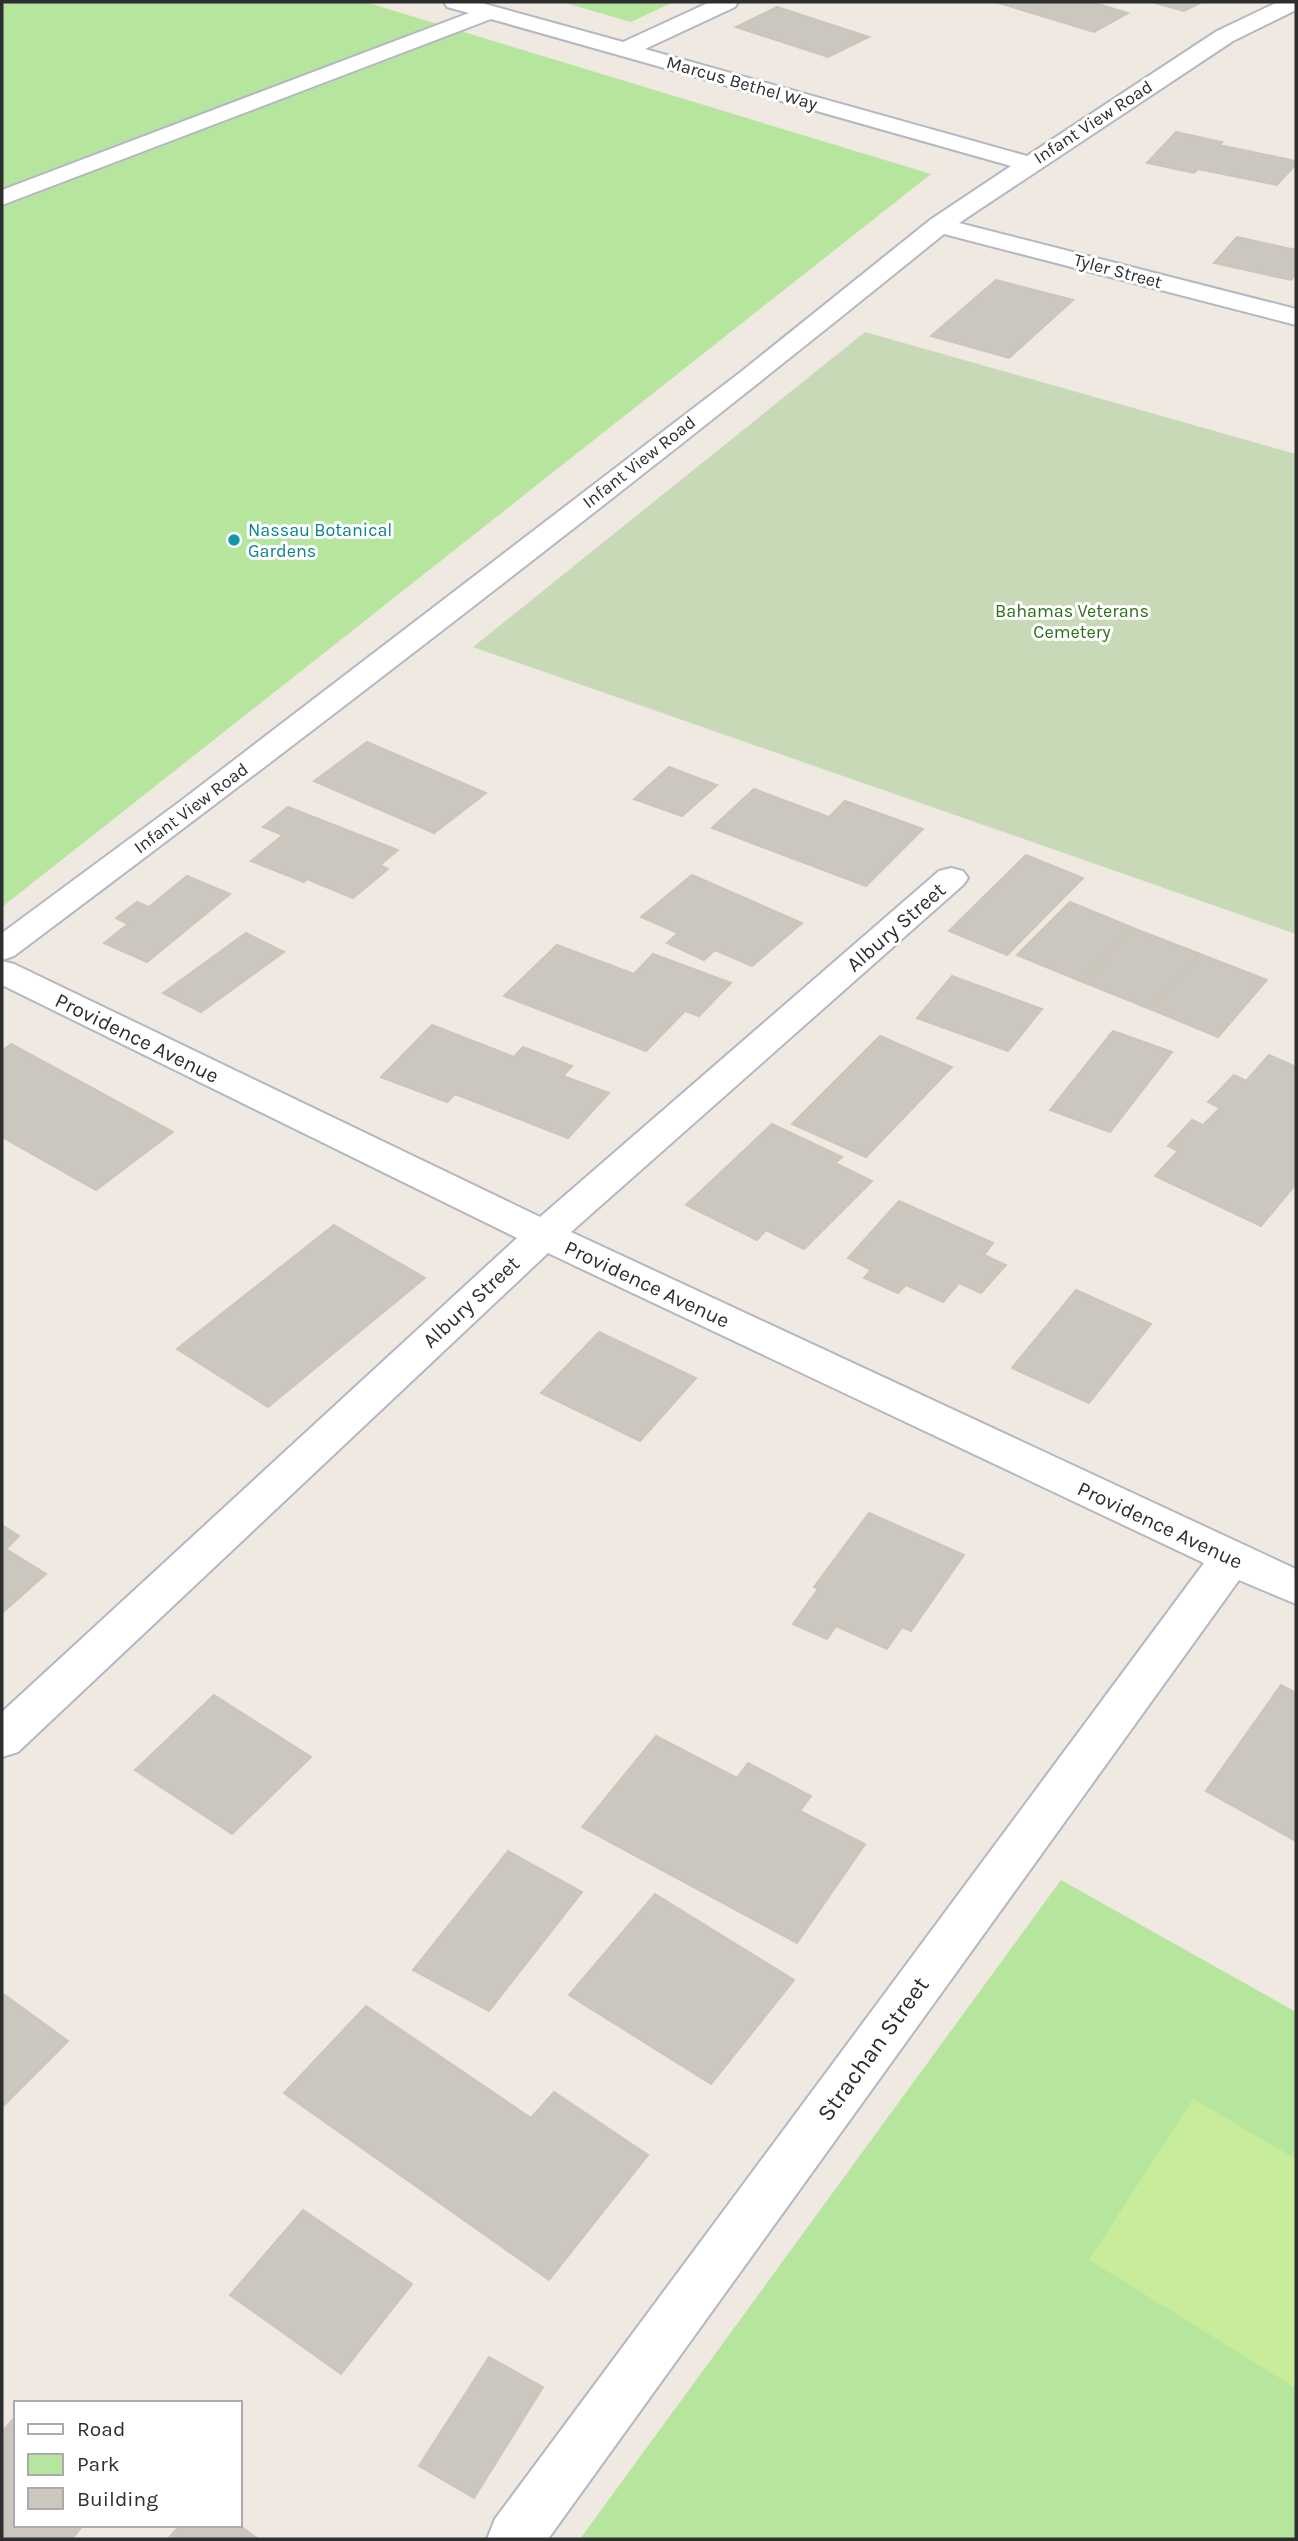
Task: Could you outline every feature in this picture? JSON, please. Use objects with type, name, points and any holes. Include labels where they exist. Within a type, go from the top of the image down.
[{"type":"street","name":"Marcus Bethel Way","points":[[455,2],[1029,164]]},
{"type":"street","points":[[625,50],[727,2]]},
{"type":"street","name":"Infant View Road","points":[[2,949],[193,807],[751,377],[939,225],[1225,36],[1295,2]]},
{"type":"street","points":[[2,198],[490,12]]},
{"type":"street","name":"Tyler Street","points":[[939,225],[1296,317]]},
{"type":"street","name":"Albury Street","points":[[2,1739],[544,1235],[951,878]]},
{"type":"street","name":"Providence Avenue","points":[[2,972],[544,1235],[1296,1588]]},
{"type":"street","name":"Strachan Street","points":[[516,2539],[1231,1558]]},
{"type":"green space","name":"Nassau Botanical Gardens","points":[[2,2],[365,2],[931,174],[2,907]]},
{"type":"green space","points":[[562,2],[673,2],[631,22]]},
{"type":"green space","name":"Bahamas Veterans Cemetery","points":[[865,332],[1296,454],[1296,934],[473,647]]},
{"type":"green space","points":[[1061,1880],[1296,2012],[1296,2539],[580,2539]]},
{"type":"green space","points":[[1193,2099],[1296,2159],[1296,2388],[1089,2260]]},
{"type":"building","points":[[996,2],[1091,2],[1128,13],[1094,32]]},
{"type":"building","points":[[1152,2],[1202,2],[1184,11]]},
{"type":"building","points":[[777,7],[869,37],[828,57],[736,27]]},
{"type":"building","points":[[1176,132],[1222,142],[1219,145],[1296,161],[1296,164],[1277,185],[1198,169],[1194,173],[1147,163]]},
{"type":"building","points":[[1237,237],[1296,250],[1296,274],[1291,280],[1214,263]]},
{"type":"building","points":[[996,280],[1073,300],[1009,358],[931,336]]},
{"type":"building","points":[[367,742],[486,793],[434,833],[314,781]]},
{"type":"building","points":[[669,767],[717,785],[682,816],[634,799]]},
{"type":"building","points":[[754,789],[829,817],[845,801],[923,829],[866,886],[712,828]]},
{"type":"building","points":[[288,807],[398,850],[380,865],[388,869],[353,898],[307,879],[304,882],[251,861],[283,835],[263,827]]},
{"type":"building","points":[[1026,855],[1083,878],[1007,955],[949,931]]},
{"type":"building","points":[[692,875],[802,923],[752,966],[715,950],[704,960],[667,943],[678,933],[641,917]]},
{"type":"building","points":[[187,876],[230,894],[147,962],[104,943],[128,924],[116,918],[137,902],[149,907]]},
{"type":"building","points":[[1070,902],[1133,928],[1083,982],[1017,955]]},
{"type":"building","points":[[1133,928],[1200,954],[1150,1009],[1083,982]]},
{"type":"building","points":[[246,933],[284,952],[201,1012],[163,993]]},
{"type":"building","points":[[557,945],[634,974],[653,954],[731,983],[699,1016],[685,1011],[646,1051],[504,996]]},
{"type":"building","points":[[1200,954],[1267,980],[1218,1037],[1150,1009]]},
{"type":"building","points":[[952,976],[1042,1009],[1008,1051],[917,1018]]},
{"type":"building","points":[[432,1025],[514,1057],[523,1047],[572,1066],[563,1076],[609,1093],[568,1138],[455,1094],[447,1102],[381,1077]]},
{"type":"building","points":[[1113,1031],[1172,1052],[1110,1132],[1050,1110]]},
{"type":"building","points":[[880,1036],[952,1067],[866,1157],[792,1124]]},
{"type":"building","points":[[11,1044],[173,1132],[96,1190],[2,1137],[2,1051]]},
{"type":"building","points":[[1269,1055],[1296,1067],[1296,1184],[1261,1226],[1155,1176],[1178,1151],[1168,1146],[1192,1120],[1203,1125],[1220,1108],[1208,1102],[1234,1075],[1246,1081]]},
{"type":"building","points":[[772,1124],[842,1157],[835,1163],[872,1181],[804,1249],[766,1230],[757,1240],[686,1205]]},
{"type":"building","points":[[899,1201],[993,1243],[984,1255],[1006,1265],[981,1293],[959,1283],[943,1302],[906,1285],[898,1293],[864,1278],[871,1270],[848,1258]]},
{"type":"building","points":[[334,1225],[425,1278],[268,1407],[177,1349]]},
{"type":"building","points":[[1076,1290],[1151,1324],[1089,1403],[1012,1368]]},
{"type":"building","points":[[599,1332],[696,1378],[640,1441],[541,1393]]},
{"type":"building","points":[[869,1513],[964,1555],[911,1631],[902,1627],[887,1649],[836,1626],[827,1639],[793,1624],[818,1589],[814,1587]]},
{"type":"building","points":[[2,1525],[19,1536],[6,1549],[46,1574],[2,1613]]},
{"type":"building","points":[[1281,1685],[1296,1693],[1296,1841],[1206,1791]]},
{"type":"building","points":[[214,1695],[311,1757],[232,1834],[135,1770]]},
{"type":"building","points":[[656,1736],[737,1778],[748,1763],[811,1796],[800,1811],[865,1844],[797,1943],[582,1827]]},
{"type":"building","points":[[508,1851],[582,1892],[489,2011],[413,1970]]},
{"type":"building","points":[[655,1894],[794,1980],[711,2084],[569,1995]]},
{"type":"building","points":[[2,1993],[68,2041],[2,2107]]},
{"type":"building","points":[[366,2006],[531,2118],[554,2092],[648,2155],[549,2280],[284,2093]]},
{"type":"building","points":[[303,2210],[412,2284],[341,2374],[230,2295]]},
{"type":"building","points":[[489,2357],[543,2387],[474,2498],[419,2466]]},
{"type":"building","points":[[14,2418],[14,2527],[81,2527],[72,2539],[2,2539],[2,2432]]},
{"type":"building","points":[[178,2527],[242,2527],[258,2539],[168,2539]]},
{"type":"place","name":"Nassau Botanical Gardens","points":[[234,540]]}]
